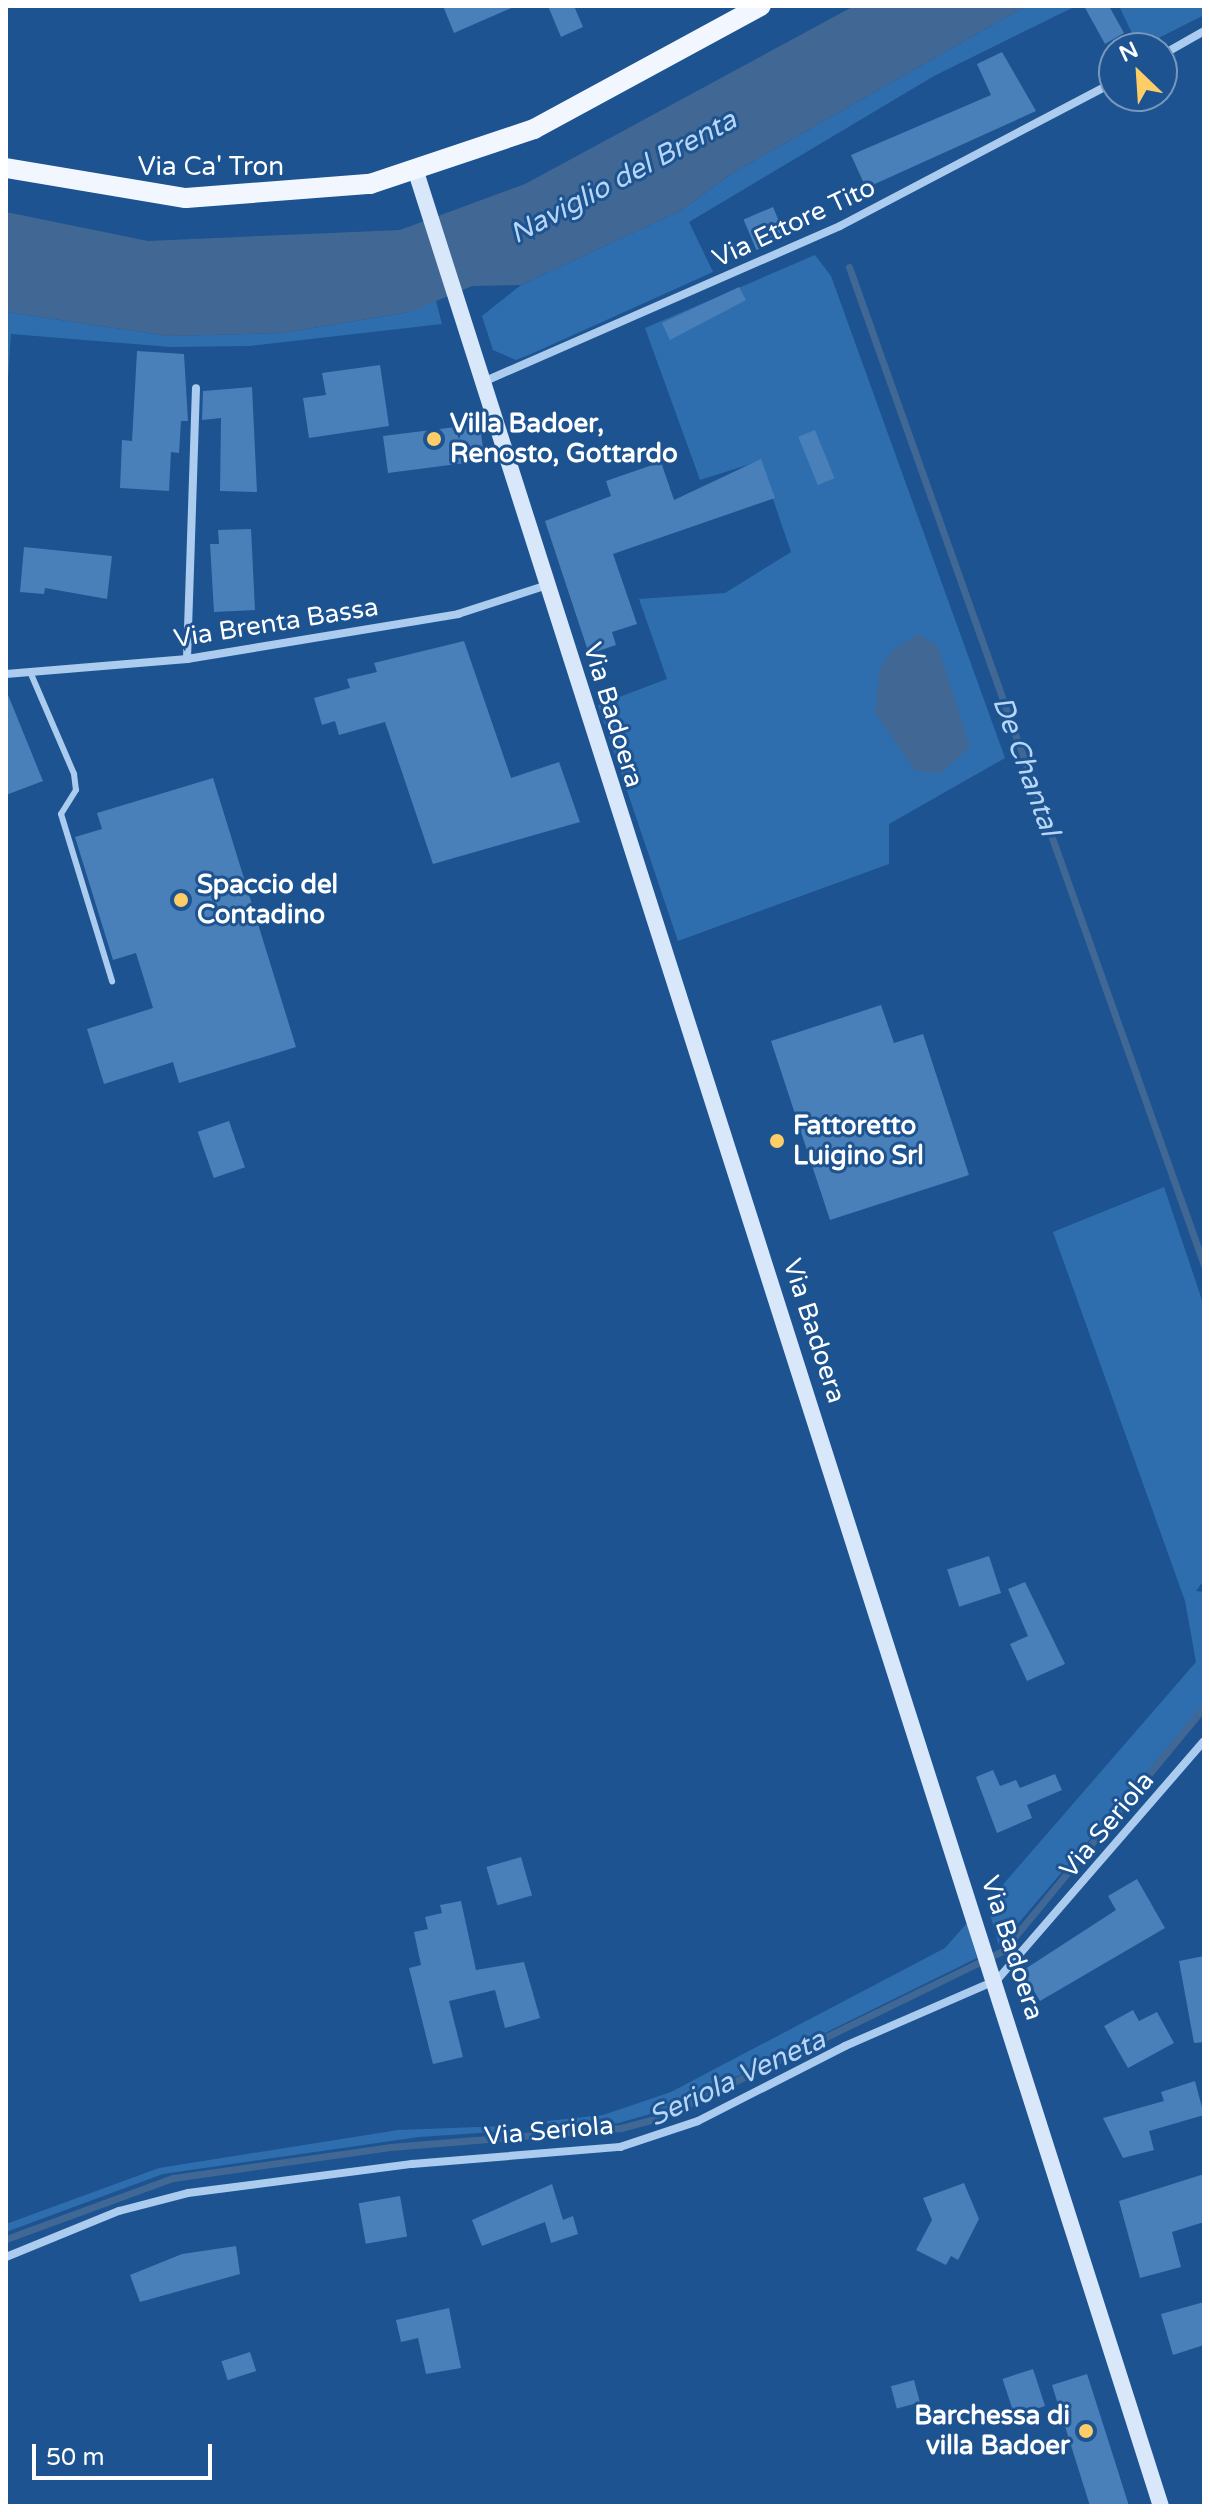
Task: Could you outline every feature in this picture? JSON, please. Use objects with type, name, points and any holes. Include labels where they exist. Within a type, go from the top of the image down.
[{"type":"main road","name":"Via Ca' Tron","points":[[6,168],[100,189],[201,199],[313,193],[416,172],[534,129],[761,6]]},
{"type":"main road","name":"Via Badoera","points":[[416,172],[996,1974],[1161,2506]]},
{"type":"street","points":[[1178,46],[1204,31]]},
{"type":"street","name":"Via Ettore Tito","points":[[483,382],[840,226],[1098,90]]},
{"type":"street","points":[[187,659],[196,388]]},
{"type":"street","name":"Via Brenta Bassa","points":[[6,674],[187,659],[458,614],[547,585]]},
{"type":"street","name":"Via Seriola","points":[[6,2257],[119,2211],[188,2193],[642,2142],[996,1974],[1204,1741]]},
{"type":"lane","points":[[31,674],[74,774],[76,790],[61,814],[112,981]]},
{"type":"shaded area","points":[[1026,6],[1076,6],[934,76],[689,222],[713,272],[516,360],[493,350],[482,316],[521,285],[682,210],[731,174]]},
{"type":"shaded area","points":[[1119,6],[1204,6],[1204,15],[1171,32],[1131,32]]},
{"type":"shaded area","points":[[815,255],[831,276],[1005,758],[889,824],[889,864],[678,941],[598,705],[667,679],[639,599],[725,593],[791,552],[760,461],[700,480],[645,328]]},
{"type":"shaded area","points":[[435,297],[442,324],[249,346],[171,347],[11,334],[6,411],[6,312],[169,336],[283,333],[410,312]]},
{"type":"shaded area","points":[[1164,1187],[1204,1306],[1204,1580],[1196,1591],[1204,1592],[1204,1705],[999,1946],[987,1903],[1196,1662],[1185,1601],[1053,1232]]},
{"type":"shaded area","points":[[967,1923],[977,1958],[677,2106],[619,2123],[548,2128],[547,2121],[603,2115],[671,2092],[945,1948]]},
{"type":"shaded area","points":[[504,2126],[511,2131],[419,2137],[163,2174],[6,2232],[6,2224],[159,2168],[398,2130]]},
{"type":"water","name":"Naviglio del Brenta","points":[[854,6],[1026,6],[731,174],[682,210],[521,285],[472,286],[410,312],[283,333],[169,336],[6,312],[6,212],[148,241],[400,230],[525,184]]},
{"type":"water","points":[[919,634],[938,646],[970,746],[942,773],[915,771],[875,713],[880,668],[892,650]]},
{"type":"building","points":[[443,6],[516,6],[454,33]]},
{"type":"building","points":[[548,6],[574,6],[583,27],[561,37]]},
{"type":"building","points":[[1084,6],[1109,6],[1123,32],[1098,32]]},
{"type":"building","points":[[1002,52],[1036,111],[866,188],[851,155],[991,95],[977,64]]},
{"type":"building","points":[[773,207],[786,237],[756,250],[744,220]]},
{"type":"building","points":[[739,287],[746,300],[670,340],[662,323]]},
{"type":"building","points":[[137,351],[184,354],[188,421],[181,421],[179,453],[171,452],[169,491],[120,488],[122,440],[132,441]]},
{"type":"building","points":[[380,365],[389,426],[309,438],[303,398],[326,395],[322,373]]},
{"type":"building","points":[[252,387],[257,492],[220,491],[221,418],[202,420],[203,391]]},
{"type":"building","points":[[480,424],[483,449],[463,452],[465,463],[388,473],[383,436]]},
{"type":"building","points":[[815,430],[834,478],[818,485],[798,437]]},
{"type":"building","points":[[761,459],[775,498],[613,554],[637,624],[612,632],[616,645],[589,654],[545,521],[611,496],[606,481],[661,462],[674,500]]},
{"type":"building","points":[[251,529],[255,610],[214,612],[210,544],[219,544],[218,530]]},
{"type":"building","points":[[24,547],[112,556],[107,599],[45,588],[44,594],[20,592]]},
{"type":"building","points":[[464,641],[511,778],[559,762],[580,822],[433,864],[385,722],[339,735],[335,721],[322,725],[314,698],[350,688],[347,679],[377,672],[374,663]]},
{"type":"building","points":[[6,690],[43,781],[6,795]]},
{"type":"building","points":[[213,778],[296,1047],[179,1083],[173,1062],[104,1084],[87,1029],[153,1008],[136,953],[113,960],[75,837],[102,829],[97,813]]},
{"type":"building","points":[[881,1005],[894,1043],[923,1034],[969,1175],[830,1220],[771,1041]]},
{"type":"building","points":[[229,1121],[245,1167],[214,1178],[198,1132]]},
{"type":"building","points":[[989,1556],[1001,1593],[959,1607],[947,1570]]},
{"type":"building","points":[[1025,1582],[1065,1664],[1027,1681],[1010,1644],[1028,1636],[1008,1589]]},
{"type":"building","points":[[993,1770],[1000,1786],[1016,1780],[1020,1788],[1055,1774],[1062,1790],[1027,1805],[1032,1818],[997,1833],[976,1777]]},
{"type":"building","points":[[521,1857],[532,1895],[497,1905],[486,1867]]},
{"type":"building","points":[[1137,1879],[1165,1928],[1040,2001],[1022,1971],[1116,1910],[1108,1896]]},
{"type":"building","points":[[461,1901],[476,1970],[524,1962],[540,2018],[505,2028],[495,1990],[449,2001],[463,2057],[433,2064],[409,1968],[421,1965],[414,1932],[428,1929],[425,1917],[442,1913],[440,1905]]},
{"type":"building","points":[[1204,1956],[1204,2042],[1194,2043],[1179,1961]]},
{"type":"building","points":[[1133,2010],[1139,2021],[1157,2012],[1174,2043],[1128,2068],[1104,2026]]},
{"type":"building","points":[[1195,2081],[1204,2115],[1149,2131],[1154,2150],[1123,2158],[1103,2118],[1164,2101],[1161,2092]]},
{"type":"building","points":[[1204,2174],[1204,2222],[1172,2232],[1181,2267],[1140,2278],[1119,2201]]},
{"type":"building","points":[[964,2183],[979,2219],[958,2260],[951,2256],[946,2265],[916,2250],[932,2220],[923,2198]]},
{"type":"building","points":[[552,2184],[563,2220],[573,2216],[578,2234],[551,2243],[545,2222],[482,2246],[472,2220]]},
{"type":"building","points":[[400,2196],[407,2236],[366,2244],[359,2203]]},
{"type":"building","points":[[236,2246],[240,2274],[140,2302],[130,2275],[182,2254]]},
{"type":"building","points":[[1204,2302],[1204,2345],[1173,2355],[1161,2314]]},
{"type":"building","points":[[449,2308],[461,2368],[426,2374],[418,2338],[401,2342],[396,2320]]},
{"type":"building","points":[[250,2352],[256,2371],[228,2380],[221,2361]]},
{"type":"building","points":[[1033,2369],[1045,2406],[1015,2416],[1003,2379]]},
{"type":"building","name":"Barchessa di villa Badoer","points":[[1087,2374],[1129,2506],[1090,2506],[1052,2385]]},
{"type":"building","points":[[914,2380],[920,2402],[897,2408],[891,2386]]},
{"type":"waterway","name":"De Chantal","points":[[849,267],[1204,1265]]},
{"type":"waterway","name":"Seriola Veneta","points":[[6,2239],[173,2178],[390,2147],[621,2128],[662,2117],[1003,1951],[1204,1707]]},
{"type":"place","name":"Villa Badoer, Renosto, Gottardo","points":[[434,439]]},
{"type":"place","name":"Spaccio del Contadino","points":[[181,900]]},
{"type":"place","name":"Fattoretto Luigino Srl","points":[[777,1141]]},
{"type":"place","name":"Barchessa di villa Badoer","points":[[1086,2431]]}]
